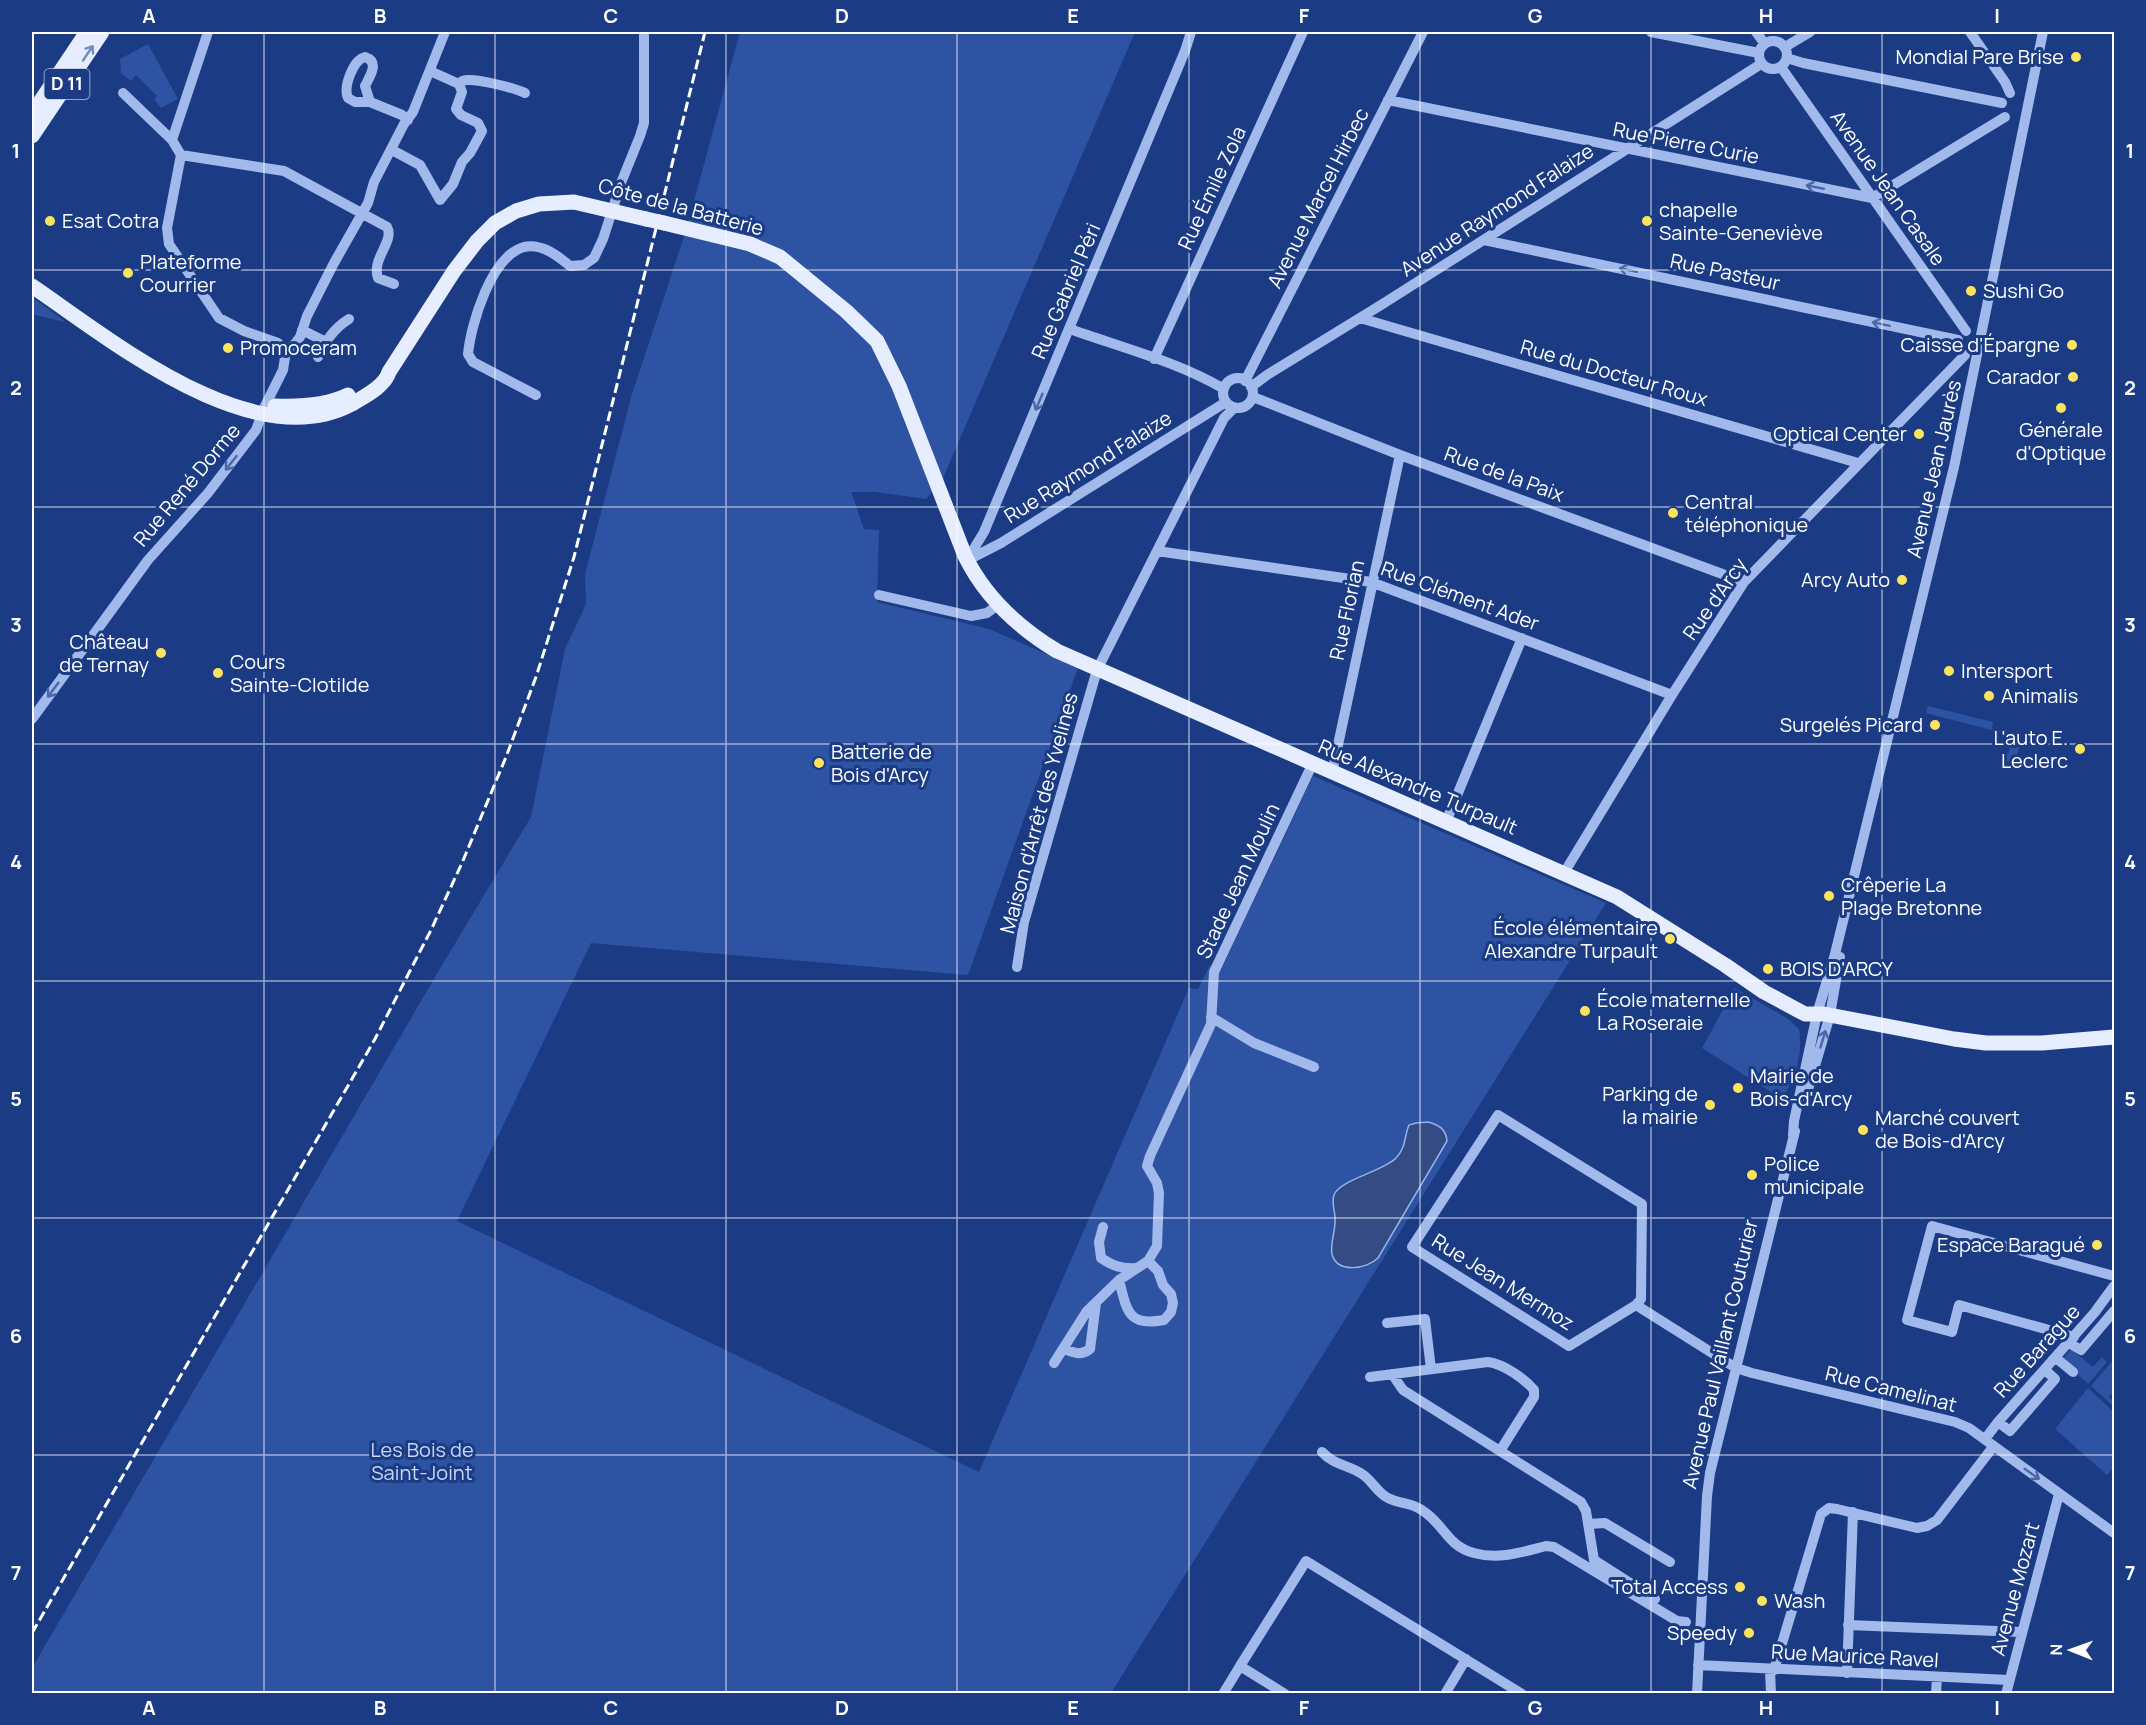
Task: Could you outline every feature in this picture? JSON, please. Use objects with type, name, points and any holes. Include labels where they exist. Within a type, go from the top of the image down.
[{"type":"main road","name":"D 11","points":[[32,114],[87,32]]},
{"type":"main road","name":"D 11","points":[[32,136],[102,32]]},
{"type":"main road","name":"Côte de la Batterie","points":[[263,410],[305,417],[326,414],[346,407],[365,396],[387,379],[389,372],[454,271],[477,241],[495,223],[516,211],[539,204],[574,202],[750,244],[780,257],[846,311],[877,341],[898,386],[956,531]]},
{"type":"main road","points":[[32,280],[150,356],[214,390],[263,410]]},
{"type":"main road","points":[[32,286],[147,364],[210,397],[263,410]]},
{"type":"main road","name":"Rue Alexandre Turpault","points":[[956,531],[975,574],[999,604],[1033,636],[1057,651],[1312,765],[1617,897],[1779,1001],[1805,1014],[1824,1015],[1882,1026]]},
{"type":"main road","points":[[1882,1026],[1954,1039],[1986,1042],[2042,1042],[2115,1037]]},
{"type":"main road","points":[[1882,1026],[1894,1033],[1926,1041],[1984,1051],[2042,1051],[2115,1046]]},
{"type":"street","points":[[172,140],[208,32]]},
{"type":"street","name":"Rue René Dorme","points":[[32,719],[148,560],[208,493],[256,430],[282,370],[286,351],[294,345],[334,263],[368,203],[374,182],[416,108],[445,32]]},
{"type":"street","points":[[536,395],[473,362],[468,354],[470,336],[482,296],[505,260],[524,247],[541,247],[557,255],[570,266],[584,265],[594,258],[644,123],[644,32]]},
{"type":"street","name":"Rue Gabriel Péri","points":[[967,560],[984,531],[1070,329],[1191,32]]},
{"type":"street","name":"Rue Émile Zola","points":[[1154,359],[1303,32]]},
{"type":"street","name":"Avenue Marcel Hirbec","points":[[1250,388],[1423,32]]},
{"type":"street","points":[[1652,32],[1762,53]]},
{"type":"street","points":[[1756,32],[1762,53],[1773,70],[1810,32]]},
{"type":"street","points":[[1970,32],[2005,82],[2010,93]]},
{"type":"street","name":"Avenue Jean Jaurès","points":[[1824,1015],[1845,912],[1942,522],[1984,329],[2043,32]]},
{"type":"street","points":[[1762,53],[1773,41],[1784,57],[1803,63],[2002,103]]},
{"type":"street","name":"Avenue Raymond Falaize","points":[[1250,388],[1267,375],[1625,149],[1762,53]]},
{"type":"street","name":"Avenue Jean Casale","points":[[1784,57],[1872,198],[1966,331]]},
{"type":"street","points":[[392,150],[420,165],[440,200],[453,184],[462,162],[470,153],[482,131],[478,123],[461,115],[456,109],[462,92],[459,84],[430,71]]},
{"type":"street","points":[[459,84],[466,80],[473,80],[513,87],[525,93]]},
{"type":"street","points":[[2002,103],[2010,93],[2015,91],[2031,93]]},
{"type":"street","points":[[123,93],[172,140],[181,155],[167,228],[169,244],[219,318],[244,331],[278,343],[286,351]]},
{"type":"street","name":"Rue Pierre Curie","points":[[1388,100],[1872,198]]},
{"type":"street","points":[[370,102],[402,115],[408,120]]},
{"type":"street","points":[[2002,103],[2005,117],[2024,124]]},
{"type":"street","points":[[1872,198],[2005,117]]},
{"type":"street","points":[[181,155],[284,171],[387,227],[388,238],[379,255],[376,272],[378,278],[394,284]]},
{"type":"street","name":"Rue Pasteur","points":[[1484,240],[1958,340]]},
{"type":"street","name":"Rue du Docteur Roux","points":[[1360,318],[1858,463]]},
{"type":"street","points":[[318,357],[337,327],[349,319]]},
{"type":"street","points":[[1070,329],[1212,382],[1224,389],[1230,405],[1097,670]]},
{"type":"street","points":[[1978,358],[1965,355],[1960,349],[1958,340],[1966,331],[1984,329]]},
{"type":"street","points":[[302,330],[326,342]]},
{"type":"street","name":"Rue d'Arcy","points":[[1564,873],[1744,582],[1965,355]]},
{"type":"street","points":[[1224,389],[1233,380],[1250,388]]},
{"type":"street","name":"Rue Raymond Falaize","points":[[967,560],[1001,543],[1230,405],[1247,405],[1250,388]]},
{"type":"street","name":"Rue de la Paix","points":[[1250,388],[1400,455],[1744,582]]},
{"type":"street","name":"Rue Florian","points":[[1332,773],[1371,582],[1400,455]]},
{"type":"street","name":"Rue Clément Ader","points":[[1156,551],[1371,582],[1672,695]]},
{"type":"street","points":[[879,595],[971,616],[987,613],[999,604]]},
{"type":"street","points":[[1446,822],[1522,638]]},
{"type":"street","name":"Maison d'Arrêt des Yvelines","points":[[1017,967],[1024,922],[1097,670]]},
{"type":"street","name":"Stade Jean Moulin","points":[[1148,1261],[1157,1246],[1159,1193],[1157,1183],[1147,1166],[1150,1156],[1211,1024],[1214,972],[1312,765]]},
{"type":"street","name":"Avenue Paul Vaillant Couturier","points":[[1696,1694],[1709,1485],[1824,1015]]},
{"type":"street","points":[[1211,1017],[1254,1042],[1314,1067]]},
{"type":"street","name":"Rue Jean Mermoz","points":[[1498,1115],[1642,1204],[1641,1299],[1636,1305],[1569,1346],[1412,1247],[1498,1115]]},
{"type":"street","points":[[2105,1301],[2115,1310],[2080,1350],[2072,1340],[1959,1305],[1952,1332],[1907,1320],[1932,1226],[2115,1276]]},
{"type":"street","points":[[1103,1227],[1099,1242],[1101,1258],[1124,1269],[1136,1268]]},
{"type":"street","points":[[1054,1363],[1074,1329],[1096,1303],[1119,1281],[1148,1261],[1158,1271],[1163,1285],[1171,1294],[1171,1312],[1164,1320],[1142,1323],[1133,1318],[1119,1281]]},
{"type":"street","name":"Rue Barague","points":[[1853,1512],[1907,1526],[1927,1526],[1937,1520],[1989,1443],[1998,1422],[2072,1340],[2115,1286]]},
{"type":"street","points":[[1064,1349],[1079,1354],[1090,1349],[1096,1303]]},
{"type":"street","points":[[1636,1305],[1736,1368]]},
{"type":"street","points":[[1387,1323],[1425,1319],[1431,1369]]},
{"type":"street","points":[[2056,1358],[2073,1372]]},
{"type":"street","points":[[1370,1377],[1495,1363],[1534,1390],[1534,1397],[1500,1451]]},
{"type":"street","name":"Rue Camelinat","points":[[1736,1368],[1954,1422],[1969,1428],[2059,1494],[2113,1528]]},
{"type":"street","points":[[1392,1374],[1403,1390],[1581,1502],[1586,1511],[1594,1560],[1678,1614],[1686,1622]]},
{"type":"street","points":[[1322,1452],[1330,1460],[1362,1474],[1386,1497],[1424,1511],[1457,1546],[1484,1556],[1513,1554],[1546,1546],[1554,1547],[1677,1621],[1701,1623]]},
{"type":"street","name":"Avenue Mozart","points":[[2006,1694],[2059,1494]]},
{"type":"street","points":[[1771,1694],[1772,1670],[1821,1514],[1828,1508],[1853,1512],[1846,1673]]},
{"type":"street","points":[[1588,1524],[1605,1523],[1670,1562]]},
{"type":"street","points":[[1223,1694],[1305,1561],[1522,1694]]},
{"type":"street","points":[[1848,1625],[2021,1632]]},
{"type":"street","points":[[1444,1694],[1466,1659]]},
{"type":"street","name":"Rue Maurice Ravel","points":[[1698,1665],[2009,1680]]},
{"type":"street","points":[[1240,1666],[1285,1694]]},
{"type":"street","points":[[1936,1694],[1937,1677]]},
{"type":"green space","name":"Les Bois de Saint-Joint","points":[[740,32],[1135,32],[943,478],[926,499],[875,492],[851,492],[864,529],[879,530],[877,602],[989,629],[1078,668],[968,975],[591,943],[457,1221],[979,1472],[1189,988],[1198,989],[1210,965],[1221,970],[1313,776],[1606,903],[1111,1693],[32,1694],[32,1668],[438,972],[531,817],[565,649],[586,604],[585,574],[632,394],[685,234]]},
{"type":"green space","points":[[148,44],[178,99],[161,108],[154,99],[157,96],[136,75],[131,81],[121,73],[120,59]]},
{"type":"green space","points":[[32,297],[64,321],[64,322],[32,314]]},
{"type":"green space","points":[[1928,706],[1993,722],[1992,728],[2019,735],[2021,740],[2015,764],[2005,761],[2009,753],[2011,735],[1926,713]]},
{"type":"green space","points":[[1735,988],[1788,1019],[1799,1029],[1800,1047],[1797,1065],[1782,1099],[1702,1048]]},
{"type":"green space","points":[[2071,1349],[2093,1367],[2102,1357],[2107,1362],[2088,1384],[2062,1360]]},
{"type":"green space","points":[[2114,1359],[2114,1391],[2109,1397],[2114,1402],[2114,1407],[2091,1386]]},
{"type":"green space","points":[[2088,1388],[2114,1412],[2114,1467],[2107,1475],[2055,1429]]},
{"type":"shaded area","points":[[1428,1122],[1441,1128],[1447,1141],[1378,1258],[1360,1267],[1340,1265],[1332,1254],[1335,1222],[1334,1195],[1352,1180],[1381,1168],[1396,1158],[1403,1146],[1409,1125]]},
{"type":"railway","points":[[32,1633],[375,1039],[431,930],[462,863],[536,677],[574,557],[705,32]]},
{"type":"place","name":"Mondial Pare Brise","points":[[2076,57]]},
{"type":"place","name":"Esat Cotra","points":[[50,221]]},
{"type":"place","name":"chapelle Sainte-Geneviève","points":[[1647,221]]},
{"type":"place","name":"Plateforme Courrier","points":[[128,273]]},
{"type":"place","name":"Sushi Go","points":[[1971,291]]},
{"type":"place","name":"Caisse d'Épargne","points":[[2072,345]]},
{"type":"place","name":"Promoceram","points":[[228,348]]},
{"type":"place","name":"Carador","points":[[2073,377]]},
{"type":"place","name":"Générale d'Optique","points":[[2061,408]]},
{"type":"place","name":"Optical Center","points":[[1919,434]]},
{"type":"place","name":"Central téléphonique","points":[[1673,513]]},
{"type":"place","name":"Arcy Auto","points":[[1902,580]]},
{"type":"place","name":"Château de Ternay","points":[[161,653]]},
{"type":"place","name":"Intersport","points":[[1949,671]]},
{"type":"place","name":"Cours Sainte-Clotilde","points":[[218,673]]},
{"type":"place","name":"Animalis","points":[[1989,696]]},
{"type":"place","name":"Surgelés Picard","points":[[1935,725]]},
{"type":"place","name":"L'auto E. Leclerc","points":[[2080,749]]},
{"type":"place","name":"Batterie de Bois d'Arcy","points":[[819,763]]},
{"type":"place","name":"Crêperie La Plage Bretonne","points":[[1829,896]]},
{"type":"place","name":"École élémentaire Alexandre Turpault","points":[[1670,939]]},
{"type":"place","name":"BOIS D'ARCY","points":[[1768,969]]},
{"type":"place","name":"École maternelle La Roseraie","points":[[1585,1011]]},
{"type":"place","name":"Mairie de Bois-d'Arcy","points":[[1738,1088]]},
{"type":"place","name":"Parking de la mairie","points":[[1710,1105]]},
{"type":"place","name":"Marché couvert de Bois-d'Arcy","points":[[1863,1130]]},
{"type":"place","name":"Police municipale","points":[[1752,1175]]},
{"type":"place","name":"Espace Baragué","points":[[2097,1245]]},
{"type":"place","name":"Total Access","points":[[1740,1587]]},
{"type":"place","name":"Wash","points":[[1762,1601]]},
{"type":"place","name":"Speedy","points":[[1749,1633]]}]
